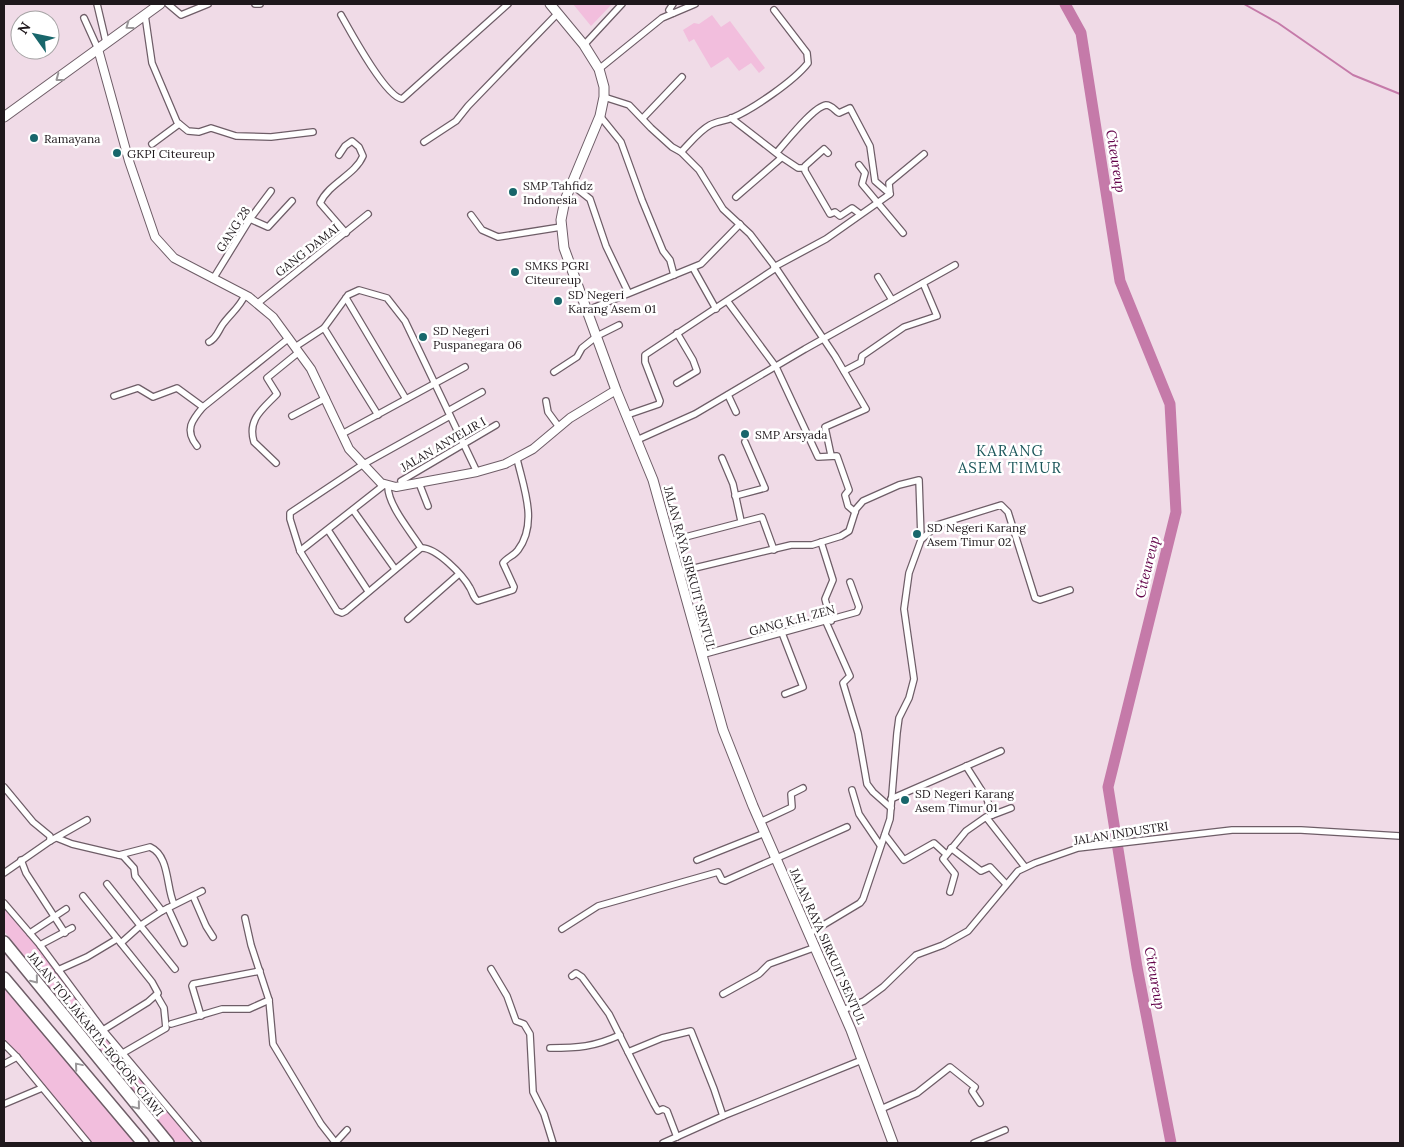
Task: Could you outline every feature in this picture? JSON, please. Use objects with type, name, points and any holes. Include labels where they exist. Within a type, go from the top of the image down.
[{"type":"highway","name":"JALAN TOL JAKARTA–BOGOR–CIAWI","points":[[4,942],[168,1143]]},
{"type":"highway","points":[[4,978],[142,1143]]},
{"type":"main road","points":[[4,117],[160,4]]},
{"type":"main road","name":"JALAN RAYA SIRKUIT SENTUL","points":[[550,4],[584,45],[599,69],[604,97],[600,116],[565,200],[561,227],[567,258],[588,310],[616,390],[653,480],[723,730],[760,822],[843,1010],[894,1143]]},
{"type":"street","points":[[97,4],[106,42]]},
{"type":"street","points":[[168,4],[181,15],[208,4]]},
{"type":"street","points":[[255,4],[260,4]]},
{"type":"street","points":[[341,15],[378,75],[396,97],[402,99],[508,4]]},
{"type":"street","points":[[584,45],[622,4]]},
{"type":"street","points":[[672,13],[669,10],[673,4]]},
{"type":"street","points":[[599,69],[662,18],[695,4]]},
{"type":"street","points":[[681,152],[705,128],[717,121],[731,118],[776,90],[808,63],[807,53],[774,10]]},
{"type":"street","points":[[424,142],[456,121],[468,106],[558,13]]},
{"type":"street","points":[[145,14],[152,63],[179,124],[192,133],[211,128],[244,137],[271,137],[313,132]]},
{"type":"street","points":[[84,18],[98,48],[129,161],[155,237],[170,255],[258,303],[297,349],[326,398],[348,449],[386,486],[394,505],[422,548],[433,550],[459,574],[478,601],[514,589],[504,563],[516,553],[528,534],[529,519],[527,499],[517,459]]},
{"type":"street","points":[[644,118],[682,77]]},
{"type":"street","points":[[604,97],[624,102],[644,118],[662,138],[681,152],[704,177],[723,208],[740,224],[775,267],[844,371],[866,409],[824,427],[831,455]]},
{"type":"street","points":[[736,197],[759,179],[814,112],[825,106],[830,106],[840,113],[850,108],[870,146],[875,180],[890,194]]},
{"type":"street","points":[[600,116],[621,142],[642,200],[674,274]]},
{"type":"street","points":[[731,118],[798,168],[804,168],[824,149],[828,153]]},
{"type":"street","points":[[152,144],[179,124]]},
{"type":"street","points":[[339,155],[345,146],[352,141],[359,147],[363,156],[360,162],[338,182],[320,203],[346,233]]},
{"type":"street","points":[[890,194],[889,183],[924,154]]},
{"type":"street","points":[[859,165],[865,173],[862,184],[903,233]]},
{"type":"street","points":[[804,168],[830,214],[835,212],[840,216],[852,208],[860,214]]},
{"type":"street","points":[[571,184],[590,199],[606,246],[628,292]]},
{"type":"street","name":"GANG 28","points":[[213,279],[250,219],[271,190]]},
{"type":"street","points":[[627,415],[659,404],[660,401],[644,358],[677,333],[728,302],[775,267],[826,239],[890,194]]},
{"type":"street","points":[[250,219],[268,227],[292,201]]},
{"type":"street","name":"GANG DAMAI","points":[[258,303],[368,214]]},
{"type":"street","points":[[471,215],[482,230],[498,237],[561,227]]},
{"type":"street","points":[[588,310],[628,292],[701,264],[740,224]]},
{"type":"street","points":[[637,440],[695,414],[955,264]]},
{"type":"street","points":[[693,268],[716,309]]},
{"type":"street","points":[[878,277],[892,300]]},
{"type":"street","points":[[844,371],[861,362],[862,356],[904,327],[937,315],[923,283]]},
{"type":"street","points":[[276,463],[254,442],[252,423],[257,413],[277,394],[267,378],[297,349],[324,328],[346,298],[354,291],[364,291],[387,298],[396,307],[423,356],[434,384],[477,472]]},
{"type":"street","points":[[209,342],[214,340],[222,325],[238,309],[245,295]]},
{"type":"street","points":[[346,298],[406,399]]},
{"type":"street","points":[[728,302],[776,367],[818,457],[837,456],[849,490],[845,495],[846,502],[855,512]]},
{"type":"street","points":[[554,372],[577,357],[582,348],[597,336],[619,325]]},
{"type":"street","points":[[324,328],[378,415]]},
{"type":"street","points":[[676,383],[697,371],[693,360],[677,333]]},
{"type":"street","points":[[197,446],[190,436],[190,426],[203,407],[289,338]]},
{"type":"street","points":[[342,434],[465,367]]},
{"type":"street","points":[[114,396],[138,388],[153,397],[177,388],[203,407]]},
{"type":"street","points":[[300,551],[386,486],[419,483],[477,472],[517,459],[533,449],[559,427],[616,390]]},
{"type":"street","points":[[422,548],[342,613],[337,611],[300,551],[290,519],[291,512],[362,464],[449,414],[482,392]]},
{"type":"street","points":[[728,395],[736,412]]},
{"type":"street","points":[[292,416],[326,398]]},
{"type":"street","points":[[546,401],[548,412],[559,427]]},
{"type":"street","name":"JALAN ANYELIR I","points":[[401,481],[496,425]]},
{"type":"street","points":[[735,496],[765,488],[745,442]]},
{"type":"street","points":[[722,458],[741,521]]},
{"type":"street","points":[[678,572],[774,550],[821,542],[848,532],[855,512],[866,500],[899,485],[918,480],[920,540],[909,573],[904,609],[914,680],[910,698],[899,718],[891,808],[884,835],[860,903],[810,933]]},
{"type":"street","points":[[419,483],[428,506]]},
{"type":"street","points":[[920,540],[937,525],[1001,505],[1008,512],[1035,598],[1040,600],[1070,590]]},
{"type":"street","points":[[353,510],[395,569]]},
{"type":"street","points":[[670,541],[762,517],[774,550]]},
{"type":"street","points":[[328,530],[368,591]]},
{"type":"street","points":[[821,542],[833,580],[825,599],[829,622],[850,676],[843,683],[858,733],[867,784],[891,808]]},
{"type":"street","points":[[408,619],[459,574]]},
{"type":"street","name":"GANG K.H. ZEN","points":[[701,655],[829,622],[859,611],[850,582]]},
{"type":"street","points":[[782,633],[803,687],[785,694]]},
{"type":"street","points":[[891,799],[1001,751]]},
{"type":"street","points":[[966,766],[987,799],[989,816],[1025,867]]},
{"type":"street","points":[[4,787],[33,822],[48,834],[50,841]]},
{"type":"street","points":[[760,822],[792,807],[791,794],[803,788]]},
{"type":"street","points":[[852,790],[859,814],[880,846]]},
{"type":"street","points":[[950,892],[955,875],[943,862],[946,854],[966,831],[989,816],[1011,808]]},
{"type":"street","points":[[4,873],[50,841],[87,820]]},
{"type":"street","points":[[562,929],[598,906],[718,872],[722,880],[726,881],[777,860],[847,827]]},
{"type":"street","name":"JALAN INDUSTRI","points":[[843,1010],[864,1001],[883,987],[916,955],[943,945],[973,927],[1006,884],[1025,867],[1078,848],[1095,844],[1203,832],[1259,829],[1400,836]]},
{"type":"street","points":[[697,860],[765,833]]},
{"type":"street","points":[[884,835],[904,860],[934,843],[946,854]]},
{"type":"street","points":[[57,838],[72,844],[119,855],[130,862],[134,868],[135,876],[165,910],[184,943]]},
{"type":"street","points":[[119,855],[150,848],[154,849],[165,870],[174,904]]},
{"type":"street","points":[[951,848],[981,871],[990,867],[1006,884]]},
{"type":"street","points":[[21,860],[26,873],[65,933]]},
{"type":"street","points":[[107,884],[175,969]]},
{"type":"street","points":[[58,970],[119,941],[174,904],[202,891]]},
{"type":"street","points":[[84,896],[152,982],[157,989],[157,996],[164,1008],[166,1028],[123,1053]]},
{"type":"street","points":[[193,896],[213,937]]},
{"type":"street","points":[[4,903],[30,932],[103,1030],[198,1143]]},
{"type":"street","points":[[30,932],[66,909]]},
{"type":"street","points":[[245,918],[251,945],[269,1000],[273,1044],[321,1124],[335,1143],[347,1130]]},
{"type":"street","points":[[40,945],[72,928]]},
{"type":"street","points":[[722,994],[759,974],[769,964],[816,947]]},
{"type":"street","points":[[491,969],[507,996],[516,1021],[524,1024],[530,1034],[533,1092],[544,1114],[553,1143]]},
{"type":"street","points":[[201,1016],[192,986],[194,984],[260,971]]},
{"type":"street","points":[[572,976],[576,973],[588,983],[609,1014],[657,1109],[667,1111],[678,1137]]},
{"type":"street","points":[[103,1030],[157,996]]},
{"type":"street","points":[[171,1024],[222,1009],[248,1009],[269,1000]]},
{"type":"street","points":[[628,1052],[662,1038],[691,1031],[723,1116]]},
{"type":"street","points":[[550,1048],[580,1049],[600,1044],[620,1035]]},
{"type":"street","points":[[4,1044],[17,1057],[88,1143]]},
{"type":"street","points":[[4,1064],[17,1057]]},
{"type":"street","points":[[663,1143],[723,1116],[862,1060]]},
{"type":"street","points":[[881,1109],[917,1093],[950,1067],[975,1087],[972,1091],[980,1103]]},
{"type":"street","points":[[4,1104],[42,1088]]},
{"type":"street","points":[[974,1143],[1005,1130]]},
{"type":"shaded area","points":[[573,4],[612,4],[591,26]]},
{"type":"shaded area","points":[[712,15],[721,27],[730,21],[765,68],[759,73],[751,63],[739,71],[728,57],[711,68],[694,39],[689,42],[683,30],[694,23],[699,24]]},
{"type":"shaded area","points":[[4,903],[198,1143],[171,1143],[4,931]]},
{"type":"shaded area","points":[[4,978],[142,1143],[86,1143],[4,1041]]},
{"type":"waterway","name":"Citeureup","points":[[1065,4],[1081,33],[1120,281],[1170,404],[1176,512],[1108,787],[1137,967],[1171,1143]]},
{"type":"waterway","points":[[1244,4],[1278,23],[1353,75],[1400,94]]},
{"type":"place","name":"Ramayana","points":[[34,138]]},
{"type":"place","name":"GKPI Citeureup","points":[[117,153]]},
{"type":"place","name":"SMP Tahfidz Indonesia","points":[[513,192]]},
{"type":"place","name":"SMKS PGRI Citeureup","points":[[515,272]]},
{"type":"place","name":"SD Negeri Karang Asem 01","points":[[558,301]]},
{"type":"place","name":"SD Negeri Puspanegara 06","points":[[423,337]]},
{"type":"place","name":"SMP Arsyada","points":[[745,434]]},
{"type":"place","name":"SD Negeri Karang Asem Timur 02","points":[[917,534]]},
{"type":"place","name":"SD Negeri Karang Asem Timur 01","points":[[905,800]]},
{"type":"district","name":"KARANG ASEM TIMUR","points":[[1010,458]]}]
